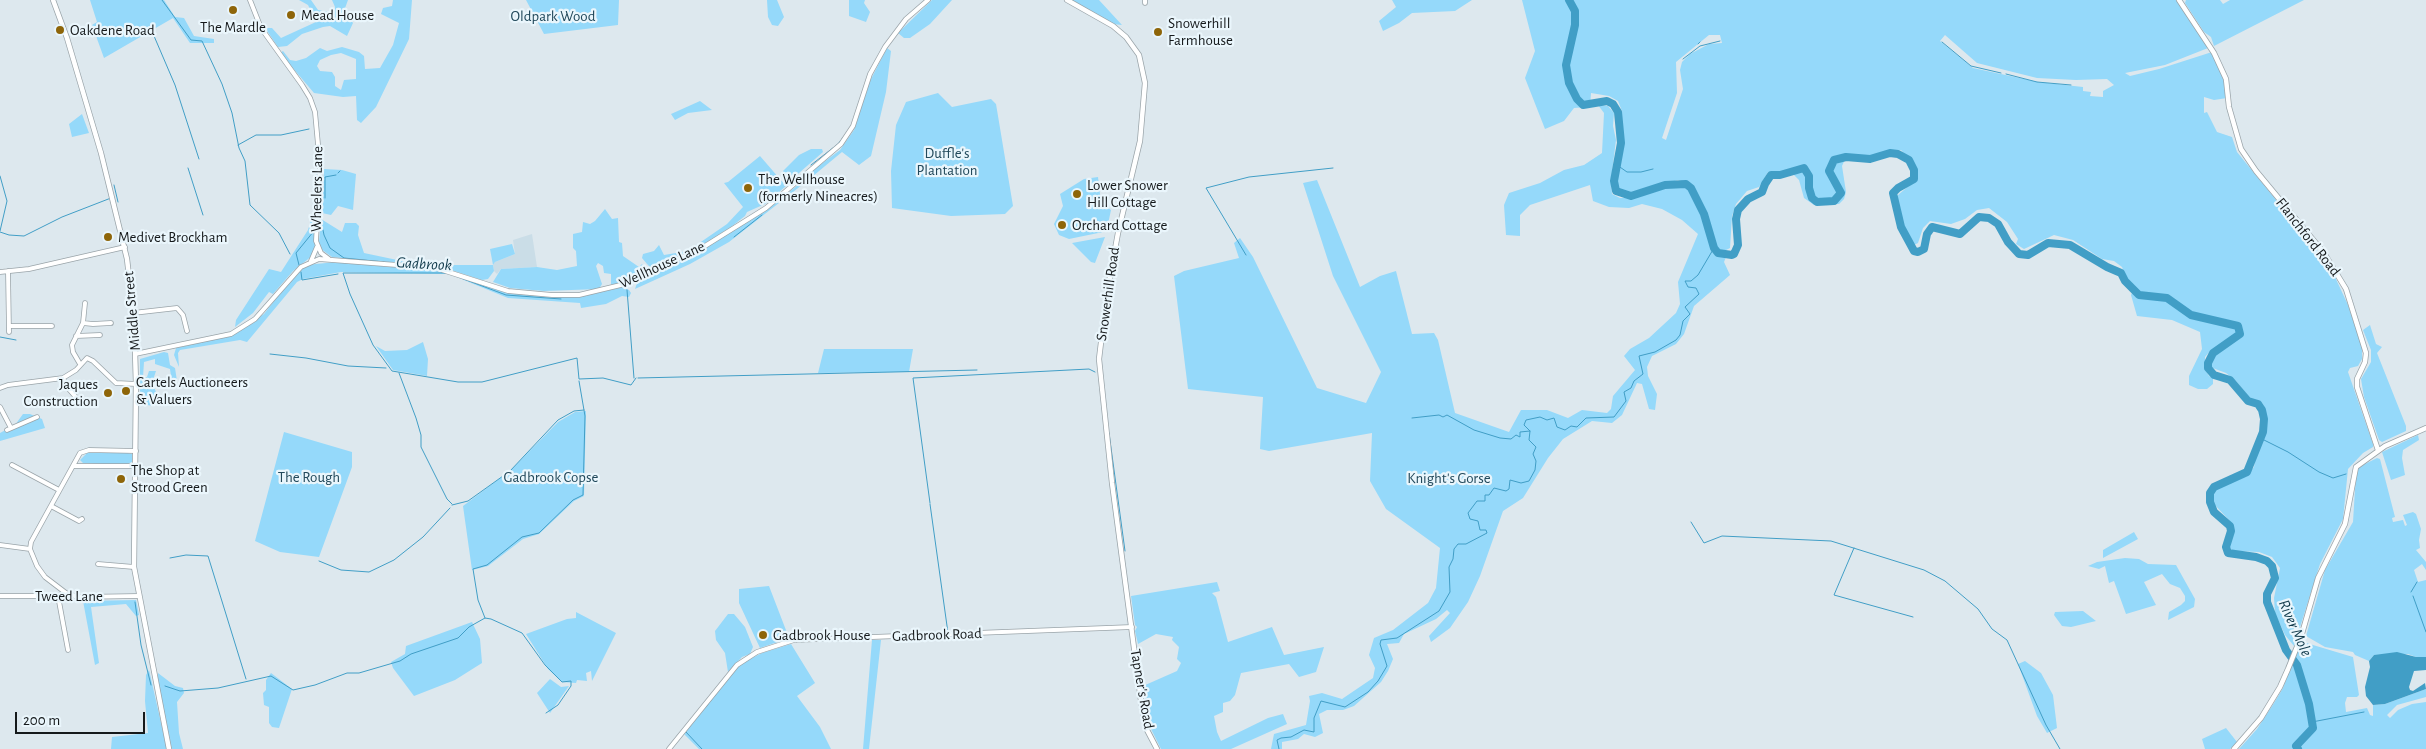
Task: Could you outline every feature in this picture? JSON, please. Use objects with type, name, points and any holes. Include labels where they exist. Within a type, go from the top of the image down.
[{"type":"street","name":"Middle Street","points":[[53,0],[77,71],[125,247],[133,313],[136,384],[134,567],[169,749]]},
{"type":"street","name":"Wheelers Lane","points":[[250,0],[261,28],[302,85],[310,98],[314,112],[320,166],[317,247],[311,261]]},
{"type":"street","name":"Wellhouse Lane","points":[[135,354],[231,334],[255,319],[292,274],[311,261],[329,259],[436,268],[504,290],[552,295],[579,295],[629,283],[648,271],[697,251],[766,208],[841,144],[853,126],[870,74],[884,47],[906,19],[928,0]]},
{"type":"street","name":"Snowerhill Road","points":[[1067,0],[1113,26],[1126,37],[1139,55],[1145,83],[1140,141],[1118,233],[1107,293],[1099,360],[1112,482],[1132,627]]},
{"type":"street","name":"Flanchford Road","points":[[2180,0],[2214,53],[2226,79],[2234,128],[2243,154],[2328,258],[2346,289],[2366,353],[2357,378],[2357,387],[2378,450]]},
{"type":"street","points":[[0,272],[46,265],[125,247]]},
{"type":"street","name":"Wheelers Lane","points":[[317,247],[329,259]]},
{"type":"street","points":[[8,271],[9,332]]},
{"type":"street","points":[[80,364],[72,349],[83,322],[85,303]]},
{"type":"street","points":[[133,313],[177,308],[183,315],[187,330]]},
{"type":"street","points":[[83,322],[93,324],[111,323]]},
{"type":"street","points":[[10,326],[52,326]]},
{"type":"street","points":[[76,336],[100,335]]},
{"type":"street","points":[[0,388],[8,385],[63,378],[70,375],[87,358],[90,358],[116,383],[136,384]]},
{"type":"street","points":[[63,378],[67,387],[82,403]]},
{"type":"street","points":[[0,407],[9,429],[37,417]]},
{"type":"street","points":[[2234,749],[2261,718],[2288,669],[2297,647],[2318,578],[2345,524],[2353,472],[2359,462],[2378,450],[2426,428]]},
{"type":"street","points":[[66,593],[45,577],[37,566],[30,549],[31,542],[80,453],[84,450],[136,451]]},
{"type":"street","points":[[12,465],[59,490]]},
{"type":"street","points":[[74,466],[136,466]]},
{"type":"street","points":[[51,506],[79,520],[82,519]]},
{"type":"street","points":[[0,545],[30,549]]},
{"type":"street","points":[[98,564],[134,567]]},
{"type":"street","name":"Tweed Lane","points":[[0,596],[58,596],[66,593],[78,597],[139,596]]},
{"type":"street","points":[[58,596],[68,650]]},
{"type":"street","name":"Gadbrook Road","points":[[668,749],[737,665],[758,652],[794,640],[1132,627]]},
{"type":"street","name":"Tapner's Road","points":[[1132,627],[1145,721],[1157,749]]},
{"type":"shaded area","points":[[532,234],[537,267],[501,269],[497,274],[494,271],[493,265],[495,262],[515,254],[513,240]]},
{"type":"shaded area","points":[[2397,652],[2416,657],[2426,657],[2426,670],[2414,671],[2409,687],[2413,691],[2425,683],[2426,689],[2385,704],[2373,705],[2366,696],[2365,687],[2370,667],[2369,661],[2374,655]]},
{"type":"green space","points":[[90,0],[164,0],[175,17],[184,18],[194,36],[214,39],[214,43],[190,43],[173,18],[104,58],[92,25],[97,22]]},
{"type":"green space","points":[[299,0],[311,0],[318,10],[334,12],[335,7],[332,0],[348,0],[344,11],[353,23],[347,36],[330,26],[323,27],[302,34],[287,46],[278,47],[265,28],[272,28],[281,38],[316,22],[308,5]]},
{"type":"green space","points":[[393,0],[412,0],[409,39],[376,107],[361,123],[357,120],[356,96],[343,97],[314,93],[280,53],[283,51],[290,60],[296,61],[306,58],[320,48],[327,51],[342,47],[359,52],[364,56],[365,69],[380,68],[393,45],[399,23],[381,14],[383,8],[392,6]],"holes":[[[341,53],[356,59],[356,79],[344,80],[341,90],[335,86],[335,77],[332,72],[320,71],[317,66],[320,60]]]},
{"type":"green space","name":"Oldpark Wood","points":[[526,0],[619,0],[618,25],[544,34]]},
{"type":"green space","points":[[767,0],[777,0],[784,17],[778,26],[772,25],[768,17]]},
{"type":"green space","points":[[849,0],[865,0],[864,3],[870,12],[866,22],[849,16]]},
{"type":"green space","points":[[932,0],[952,0],[930,24],[910,38],[904,38],[898,33]]},
{"type":"green space","points":[[1070,0],[1099,0],[1122,25],[1113,24]]},
{"type":"green space","points":[[1392,0],[1472,0],[1455,11],[1412,13],[1399,23],[1383,31],[1379,21],[1396,7]]},
{"type":"green space","points":[[1522,0],[2177,0],[2208,48],[2165,65],[2125,73],[2130,76],[2159,69],[2212,52],[2223,74],[2227,98],[2214,100],[2204,97],[2204,113],[2207,112],[2217,132],[2232,137],[2237,152],[2320,254],[2335,277],[2348,305],[2362,346],[2362,359],[2358,366],[2350,368],[2348,372],[2373,447],[2363,453],[2348,469],[2343,519],[2320,564],[2294,646],[2285,635],[2275,613],[2274,598],[2280,568],[2272,557],[2259,552],[2233,551],[2229,547],[2233,529],[2230,521],[2212,502],[2213,492],[2219,486],[2247,476],[2254,467],[2257,448],[2266,427],[2263,404],[2250,398],[2236,381],[2226,373],[2210,367],[2216,352],[2210,351],[2205,357],[2205,369],[2209,376],[2213,378],[2213,384],[2207,389],[2198,389],[2189,385],[2189,376],[2202,349],[2200,332],[2172,320],[2137,316],[2131,295],[2135,286],[2127,280],[2122,267],[2114,261],[2102,259],[2073,240],[2054,235],[2024,249],[2016,244],[2018,239],[2007,222],[1989,208],[1977,210],[1965,219],[1951,224],[1930,221],[1923,228],[1918,243],[1914,245],[1905,230],[1898,195],[1918,178],[1916,167],[1901,150],[1866,157],[1847,155],[1842,166],[1846,192],[1844,199],[1839,204],[1814,205],[1804,198],[1799,180],[1793,174],[1774,178],[1768,172],[1759,187],[1747,191],[1736,204],[1732,216],[1730,248],[1724,251],[1718,250],[1706,214],[1691,184],[1678,180],[1632,194],[1619,191],[1616,184],[1622,154],[1622,111],[1618,101],[1609,96],[1591,93],[1590,107],[1574,108],[1564,121],[1545,129],[1525,78],[1535,51]],"holes":[[[1709,35],[1720,35],[1722,43],[1709,44],[1690,54],[1682,62],[1680,70],[1683,89],[1666,140],[1662,138],[1677,93],[1676,62]],[[1945,35],[1977,63],[2037,78],[2107,79],[2114,85],[2103,91],[2103,97],[2090,96],[2091,92],[2083,91],[2083,87],[2038,82],[1973,68],[1940,41]]]},
{"type":"green space","points":[[2186,0],[2220,0],[2223,4],[2230,0],[2304,0],[2214,46],[2211,37],[2204,32],[2185,3]]},
{"type":"green space","points":[[887,48],[891,51],[886,92],[871,156],[859,165],[842,152],[807,181],[807,176],[840,150],[854,130],[870,81]]},
{"type":"green space","name":"Duffle's Plantation","points":[[938,93],[952,107],[991,99],[996,104],[1013,206],[1005,214],[951,216],[892,208],[891,171],[896,125],[906,102]]},
{"type":"green space","points":[[700,101],[712,110],[688,113],[675,120],[671,114]]},
{"type":"green space","name":"Knight's Gorse","points":[[1598,105],[1608,106],[1614,113],[1613,126],[1616,140],[1611,180],[1612,194],[1620,198],[1634,198],[1667,187],[1681,185],[1689,188],[1705,223],[1711,246],[1715,254],[1726,257],[1724,262],[1730,275],[1694,306],[1684,334],[1676,344],[1652,356],[1647,367],[1648,376],[1657,394],[1655,410],[1649,409],[1642,384],[1637,383],[1622,415],[1612,423],[1592,421],[1563,439],[1548,458],[1523,498],[1503,511],[1480,576],[1468,602],[1450,628],[1431,642],[1429,636],[1450,613],[1447,610],[1436,619],[1404,634],[1399,643],[1387,644],[1393,659],[1381,682],[1354,706],[1343,710],[1327,710],[1319,714],[1323,733],[1315,737],[1304,734],[1298,739],[1282,742],[1282,749],[1271,749],[1274,734],[1306,725],[1310,701],[1309,696],[1322,693],[1342,699],[1373,678],[1375,668],[1369,655],[1374,638],[1393,630],[1428,603],[1436,588],[1440,548],[1386,509],[1370,481],[1372,433],[1269,451],[1260,449],[1263,397],[1188,389],[1174,276],[1184,271],[1239,258],[1234,243],[1240,238],[1253,257],[1317,388],[1366,403],[1381,372],[1333,276],[1303,183],[1317,180],[1360,287],[1380,276],[1396,271],[1412,334],[1434,333],[1438,340],[1455,413],[1509,432],[1521,410],[1547,410],[1568,418],[1582,410],[1607,413],[1611,409],[1613,396],[1635,370],[1624,356],[1630,349],[1649,338],[1676,313],[1680,304],[1678,282],[1698,234],[1682,220],[1662,209],[1642,204],[1629,208],[1609,207],[1593,201],[1590,185],[1530,205],[1520,215],[1520,236],[1506,235],[1504,205],[1509,193],[1540,183],[1564,170],[1584,165],[1602,153],[1604,113]]},
{"type":"green space","points":[[82,114],[89,133],[72,137],[69,124]]},
{"type":"green space","points":[[811,149],[822,149],[823,152],[791,180],[784,176],[783,171],[799,155]]},
{"type":"green space","points":[[760,156],[786,186],[765,204],[747,212],[745,216],[731,227],[699,247],[658,265],[650,267],[647,264],[642,258],[643,254],[654,251],[659,245],[664,255],[682,252],[695,246],[727,224],[743,207],[724,183],[728,182]]},
{"type":"green space","points":[[324,169],[342,170],[356,174],[353,210],[338,206],[331,215],[322,213]]},
{"type":"green space","points":[[318,171],[315,245],[312,256],[293,271],[273,294],[269,292],[253,313],[235,327],[236,320],[269,269],[281,272],[308,230],[316,204],[316,172]]},
{"type":"green space","points":[[1098,177],[1101,203],[1111,210],[1107,229],[1103,232],[1069,239],[1059,235],[1054,224],[1063,206],[1060,194],[1084,179]]},
{"type":"green space","points":[[799,184],[802,185],[729,242],[690,264],[635,289],[638,280],[702,250],[772,206]]},
{"type":"green space","points":[[605,209],[612,219],[618,218],[619,242],[622,243],[623,256],[639,267],[636,270],[639,275],[630,281],[615,286],[611,284],[611,274],[604,273],[603,266],[598,263],[596,266],[602,284],[599,289],[544,291],[510,288],[493,282],[501,269],[537,267],[557,270],[577,266],[576,251],[573,248],[573,234],[582,232],[583,222],[590,224]]},
{"type":"green space","points":[[321,219],[342,232],[345,223],[356,223],[359,226],[358,235],[364,253],[402,261],[447,265],[493,265],[494,271],[488,279],[482,280],[448,269],[332,257],[321,249],[319,242]]},
{"type":"green space","points":[[1105,237],[1095,263],[1091,262],[1072,243]]},
{"type":"green space","points":[[512,244],[515,254],[495,262],[493,265],[490,249]]},
{"type":"green space","points":[[336,262],[450,272],[508,293],[569,297],[584,296],[623,287],[631,293],[629,297],[622,296],[606,304],[581,308],[580,303],[508,298],[449,274],[341,272],[303,279],[297,282],[247,342],[240,340],[180,350],[178,353],[179,367],[174,355],[176,348],[233,335],[264,314],[296,273],[306,265]]},
{"type":"green space","points":[[2370,325],[2376,344],[2382,347],[2377,353],[2406,426],[2406,431],[2382,442],[2379,440],[2364,397],[2361,379],[2371,362],[2371,350],[2363,330]]},
{"type":"green space","points":[[423,342],[428,359],[427,376],[393,370],[376,346],[385,351],[407,350]]},
{"type":"green space","points":[[824,349],[913,349],[909,372],[818,373]]},
{"type":"green space","points":[[164,352],[168,353],[170,365],[175,368],[177,381],[172,383],[170,369],[155,364],[155,359],[144,362],[143,377],[147,377],[149,371],[156,371],[152,383],[156,392],[154,406],[140,404],[140,359]]},
{"type":"green space","name":"Gadbrook Copse","points":[[586,411],[584,496],[574,501],[539,534],[523,539],[488,566],[472,570],[463,506],[511,470],[558,422],[575,412]]},
{"type":"green space","points":[[23,414],[30,414],[42,419],[45,428],[0,441],[0,433],[15,425]]},
{"type":"green space","name":"The Rough","points":[[284,432],[352,452],[352,467],[319,557],[280,552],[255,541]]},
{"type":"green space","points":[[2418,435],[2419,440],[2403,450],[2402,458],[2405,475],[2391,480],[2382,452]]},
{"type":"green space","points":[[87,453],[128,453],[132,454],[132,462],[125,465],[83,463],[80,460]]},
{"type":"green space","points":[[2377,458],[2380,459],[2395,517],[2392,518],[2393,522],[2403,520],[2405,526],[2407,525],[2403,515],[2413,512],[2416,514],[2421,529],[2420,548],[2416,550],[2426,562],[2426,570],[2422,564],[2414,570],[2418,582],[2426,580],[2426,657],[2416,657],[2408,654],[2374,655],[2369,661],[2355,655],[2353,652],[2325,647],[2306,636],[2325,570],[2353,522],[2356,473],[2359,467]]},
{"type":"green space","points":[[2134,532],[2138,539],[2103,558],[2103,550]]},
{"type":"green space","points":[[2125,558],[2139,559],[2148,564],[2176,565],[2195,599],[2194,607],[2168,620],[2169,612],[2185,601],[2185,596],[2180,588],[2170,584],[2162,574],[2144,582],[2156,605],[2126,614],[2114,581],[2109,583],[2105,566],[2099,569],[2088,566],[2097,562]]},
{"type":"green space","points":[[1217,582],[1220,591],[1212,593],[1216,597],[1228,642],[1272,627],[1284,655],[1324,647],[1316,672],[1299,677],[1289,664],[1241,673],[1235,695],[1230,701],[1223,703],[1223,712],[1214,716],[1221,741],[1268,718],[1283,714],[1287,724],[1231,749],[1161,749],[1150,727],[1143,686],[1177,671],[1181,663],[1177,659],[1179,647],[1172,640],[1173,637],[1156,634],[1138,644],[1131,596]]},
{"type":"green space","points":[[769,586],[789,638],[760,648],[739,603],[739,589]]},
{"type":"green space","points":[[136,600],[139,615],[136,616],[126,604],[91,607],[99,663],[95,665],[83,601]]},
{"type":"green space","points":[[2083,611],[2096,621],[2071,627],[2062,626],[2054,615],[2055,612]]},
{"type":"green space","points":[[576,612],[616,633],[592,681],[591,671],[586,673],[587,681],[577,680],[576,683],[562,682],[548,669],[526,634],[567,619],[576,618]]},
{"type":"green space","points":[[728,614],[734,614],[745,627],[753,647],[750,654],[742,657],[728,672],[725,653],[716,640],[715,631]]},
{"type":"green space","points":[[472,622],[480,639],[482,663],[455,680],[414,696],[393,668],[391,662],[405,654],[406,646]]},
{"type":"green space","points":[[872,640],[881,640],[869,749],[863,749]]},
{"type":"green space","points":[[2303,642],[2353,657],[2359,695],[2357,697],[2347,697],[2345,703],[2346,712],[2367,708],[2370,715],[2373,716],[2373,705],[2385,704],[2426,689],[2426,697],[2397,705],[2387,715],[2390,718],[2398,710],[2412,704],[2426,702],[2426,749],[2239,749],[2257,729],[2283,688],[2297,650]]},
{"type":"green space","points":[[791,644],[815,683],[797,696],[820,727],[831,749],[699,749],[684,734],[735,669],[762,653]]},
{"type":"green space","points":[[2025,661],[2041,673],[2053,695],[2057,728],[2047,733],[2037,716],[2018,664]]},
{"type":"green space","points":[[149,670],[167,749],[111,749],[112,737],[148,733],[145,701],[146,675]]},
{"type":"green space","points":[[158,673],[175,686],[183,688],[184,693],[177,702],[179,733],[183,749],[172,749],[158,688]]},
{"type":"green space","points":[[271,673],[292,689],[279,728],[272,727],[269,723],[269,707],[264,705],[263,693],[266,690],[266,680]]},
{"type":"green space","points":[[550,679],[561,687],[569,686],[550,713],[537,693]]},
{"type":"green space","points":[[2226,728],[2237,742],[2230,749],[2205,749],[2202,739]]},
{"type":"waterway","points":[[162,0],[191,40],[202,41],[222,84],[232,113],[239,148],[245,161],[250,205],[279,233],[290,254]]},
{"type":"waterway","name":"River Mole","points":[[1569,0],[1575,11],[1575,25],[1566,65],[1569,83],[1577,99],[1583,105],[1607,101],[1613,104],[1618,112],[1621,143],[1614,181],[1616,191],[1631,196],[1665,185],[1686,184],[1691,188],[1704,214],[1714,248],[1718,253],[1734,254],[1738,245],[1736,219],[1738,210],[1748,199],[1762,192],[1771,175],[1780,175],[1804,168],[1809,176],[1809,188],[1812,198],[1817,202],[1834,201],[1841,193],[1829,171],[1834,160],[1846,157],[1870,159],[1890,153],[1898,154],[1909,160],[1914,170],[1914,179],[1893,193],[1901,227],[1914,251],[1918,252],[1924,249],[1927,234],[1932,227],[1960,234],[1979,217],[1989,218],[1998,224],[2008,242],[2019,254],[2028,255],[2048,243],[2070,245],[2121,273],[2125,281],[2139,295],[2167,298],[2191,315],[2238,326],[2240,334],[2213,353],[2208,363],[2208,368],[2214,375],[2230,380],[2248,401],[2258,404],[2264,419],[2263,432],[2247,472],[2214,487],[2210,493],[2210,502],[2214,512],[2230,526],[2231,531],[2226,547],[2228,553],[2256,557],[2267,561],[2272,566],[2275,578],[2267,594],[2267,602],[2286,650],[2297,665],[2309,704],[2313,728],[2296,746],[2298,749]]},
{"type":"waterway","points":[[154,36],[175,85],[199,159]]},
{"type":"waterway","points":[[1683,59],[1700,46],[1720,41]]},
{"type":"waterway","points":[[1942,42],[1971,66],[2001,73]]},
{"type":"waterway","points":[[2006,74],[2037,82],[2071,85]]},
{"type":"waterway","points":[[238,145],[256,135],[281,135],[309,129]]},
{"type":"waterway","points":[[811,165],[838,144],[845,135]]},
{"type":"waterway","points":[[1617,165],[1627,172],[1641,172],[1653,169]]},
{"type":"waterway","points":[[188,168],[203,215]]},
{"type":"waterway","points":[[1246,255],[1206,188],[1249,177],[1333,168]]},
{"type":"waterway","points":[[325,198],[325,177],[336,175]]},
{"type":"waterway","points":[[0,176],[7,201],[0,231]]},
{"type":"waterway","points":[[114,185],[118,202]]},
{"type":"waterway","points":[[0,232],[24,236],[62,217],[111,198]]},
{"type":"waterway","points":[[734,237],[762,215]]},
{"type":"waterway","points":[[323,230],[330,248],[344,258],[384,262]]},
{"type":"waterway","points":[[299,265],[296,253],[314,231]]},
{"type":"waterway","points":[[1279,749],[1277,740],[1281,738],[1291,737],[1304,730],[1314,732],[1314,718],[1321,701],[1345,707],[1368,692],[1378,681],[1387,666],[1380,644],[1381,640],[1397,638],[1439,611],[1450,592],[1449,567],[1453,559],[1454,549],[1458,544],[1466,544],[1487,533],[1486,530],[1480,530],[1478,521],[1470,519],[1468,513],[1477,501],[1485,501],[1485,495],[1489,495],[1494,488],[1506,491],[1509,489],[1510,480],[1521,483],[1529,481],[1535,470],[1536,461],[1533,454],[1536,447],[1529,440],[1530,431],[1524,425],[1526,420],[1540,417],[1547,420],[1554,418],[1557,427],[1565,430],[1571,426],[1577,427],[1586,418],[1614,417],[1626,401],[1624,392],[1631,388],[1634,381],[1643,374],[1639,356],[1655,352],[1676,340],[1680,335],[1683,321],[1690,314],[1685,307],[1699,294],[1696,288],[1688,287],[1685,281],[1691,281],[1698,275],[1714,248]]},
{"type":"waterway","points":[[301,272],[302,280],[338,274]]},
{"type":"waterway","points":[[448,273],[343,273],[350,294],[373,345],[392,371],[458,382],[482,382],[577,358],[579,379],[603,378],[631,385],[636,378]]},
{"type":"waterway","name":"Gadbrook","points":[[461,278],[506,295],[561,299]]},
{"type":"waterway","points":[[627,290],[634,378]]},
{"type":"waterway","points":[[0,337],[16,340]]},
{"type":"waterway","points":[[270,354],[306,358],[348,366],[386,368]]},
{"type":"waterway","points":[[930,503],[913,378],[1089,369],[1095,372]]},
{"type":"waterway","points":[[638,378],[977,370]]},
{"type":"waterway","points":[[399,373],[416,418],[421,435],[421,447],[447,499],[452,504]]},
{"type":"waterway","points":[[485,618],[478,600],[473,569],[487,565],[522,537],[539,533],[573,500],[583,495],[585,416],[579,381]]},
{"type":"waterway","points":[[452,505],[468,501],[510,471],[558,420],[574,411],[584,410]]},
{"type":"waterway","points":[[1412,418],[1439,415],[1443,417],[1447,415],[1474,430],[1500,438],[1511,439],[1516,435],[1520,437],[1520,432],[1530,431]]},
{"type":"waterway","points":[[1109,433],[1125,551]]},
{"type":"waterway","points":[[2260,438],[2333,478],[2346,474]]},
{"type":"waterway","points":[[930,504],[948,633]]},
{"type":"waterway","points":[[319,561],[341,570],[369,572],[394,560],[423,537],[450,508]]},
{"type":"waterway","points":[[1691,522],[1704,543],[1722,536],[1831,541],[1924,570],[1945,581],[1978,609],[1992,629],[2007,640],[2046,725],[2060,749]]},
{"type":"waterway","points":[[1854,548],[1834,595],[1913,617]]},
{"type":"waterway","points":[[170,558],[186,555],[208,556],[246,679]]},
{"type":"waterway","points":[[2411,592],[2417,582]]},
{"type":"waterway","points":[[2413,596],[2426,632]]},
{"type":"waterway","points":[[135,602],[141,645],[151,685]]},
{"type":"waterway","points":[[165,686],[180,691],[218,688],[271,676],[293,690],[315,685],[347,673],[359,673],[400,661],[411,654],[458,638],[469,627],[485,618],[522,633],[545,665],[562,682],[571,681],[571,686],[558,705],[546,713]]},
{"type":"waterway","points":[[705,708],[715,695]]},
{"type":"waterway","points":[[2312,722],[2364,712]]},
{"type":"waterway","points":[[685,731],[702,749]]},
{"type":"place","name":"The Mardle","points":[[233,10]]},
{"type":"place","name":"Mead House","points":[[291,15]]},
{"type":"place","name":"Oakdene Road","points":[[60,30]]},
{"type":"place","name":"Snowerhill Farmhouse","points":[[1158,32]]},
{"type":"place","name":"The Wellhouse (formerly Nineacres)","points":[[748,188]]},
{"type":"place","name":"Lower Snower Hill Cottage","points":[[1077,194]]},
{"type":"place","name":"Orchard Cottage","points":[[1062,225]]},
{"type":"place","name":"Medivet Brockham","points":[[108,237]]},
{"type":"place","name":"Cartels Auctioneers & Valuers","points":[[126,391]]},
{"type":"place","name":"Jaques Construction","points":[[108,393]]},
{"type":"place","name":"The Shop at Strood Green","points":[[121,479]]},
{"type":"place","name":"Gadbrook House","points":[[763,635]]}]
